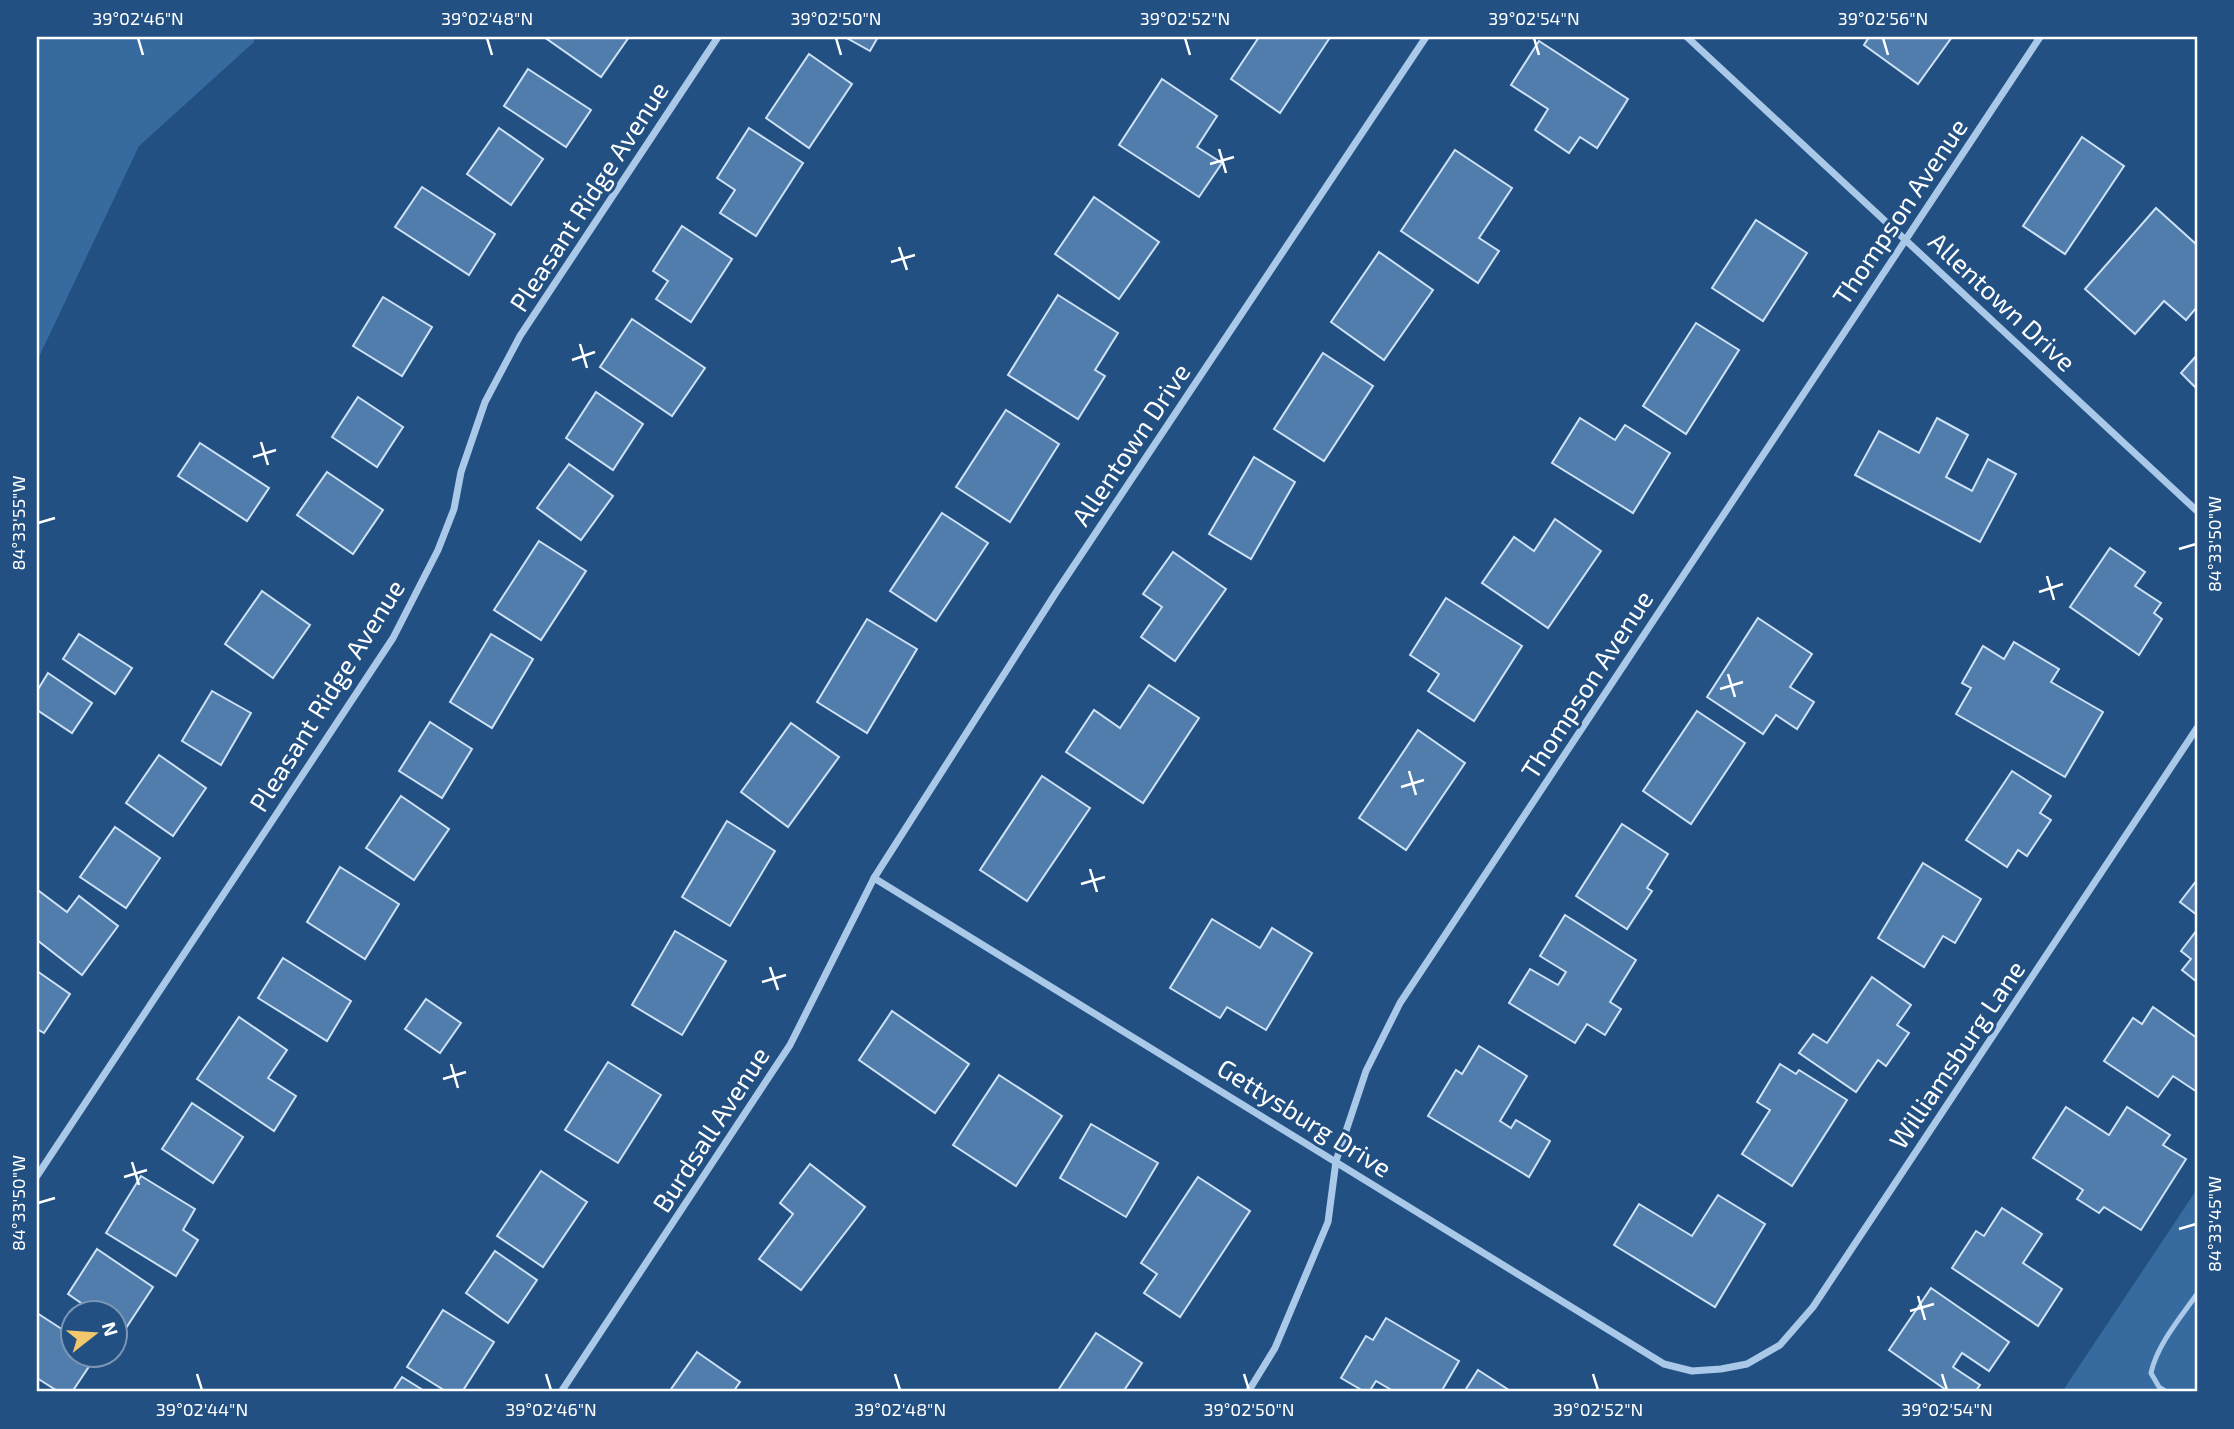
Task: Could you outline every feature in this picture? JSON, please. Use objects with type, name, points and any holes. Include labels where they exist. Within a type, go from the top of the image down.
[{"type":"street","name":"Pleasant Ridge Avenue","points":[[37,1176],[393,638],[438,550],[454,509],[461,472],[485,402],[520,336],[718,37]]},
{"type":"street","name":"Allentown Drive","points":[[874,878],[1057,592],[1426,37]]},
{"type":"street","name":"Allentown Drive","points":[[1687,37],[2197,511]]},
{"type":"street","name":"Thompson Avenue","points":[[1248,1392],[1275,1348],[1328,1223],[1336,1161],[1366,1071],[1400,1003],[2040,37]]},
{"type":"street","name":"Williamsburg Lane","points":[[1721,1369],[1746,1364],[1780,1345],[1813,1307],[2197,728]]},
{"type":"street","name":"Gettysburg Drive","points":[[874,878],[1664,1364],[1692,1371],[1721,1369]]},
{"type":"street","name":"Burdsall Avenue","points":[[561,1392],[790,1045],[874,878]]},
{"type":"lane","points":[[2167,1392],[2159,1387],[2151,1374],[2153,1363],[2197,1294]]},
{"type":"shaded area","points":[[37,37],[254,37],[254,42],[139,146],[37,361]]},
{"type":"shaded area","points":[[2197,1189],[2197,1392],[2062,1392]]},
{"type":"building","points":[[544,37],[629,37],[601,77]]},
{"type":"building","points":[[845,37],[878,37],[870,51]]},
{"type":"building","points":[[1259,37],[1329,39],[1280,113],[1231,79]]},
{"type":"building","points":[[1869,37],[1952,37],[1918,84],[1864,45]]},
{"type":"building","points":[[1539,41],[1628,99],[1597,148],[1580,137],[1569,153],[1535,130],[1548,109],[1511,85]]},
{"type":"building","points":[[809,54],[852,84],[809,148],[766,118]]},
{"type":"building","points":[[528,69],[591,110],[566,147],[504,106]]},
{"type":"building","points":[[1162,79],[1217,116],[1197,147],[1222,163],[1199,197],[1119,145]]},
{"type":"building","points":[[499,128],[543,159],[511,205],[467,174]]},
{"type":"building","points":[[749,128],[803,163],[756,236],[720,213],[735,190],[717,178]]},
{"type":"building","points":[[2082,137],[2124,166],[2065,254],[2023,226]]},
{"type":"building","points":[[1455,150],[1512,188],[1479,238],[1499,251],[1478,283],[1401,231]]},
{"type":"building","points":[[422,187],[495,234],[469,275],[395,227]]},
{"type":"building","points":[[1094,197],[1159,242],[1119,299],[1055,254]]},
{"type":"building","points":[[2156,208],[2197,245],[2197,307],[2186,320],[2164,301],[2135,334],[2085,289]]},
{"type":"building","points":[[1756,220],[1807,253],[1763,321],[1712,288]]},
{"type":"building","points":[[682,226],[732,259],[691,322],[656,299],[668,281],[653,271]]},
{"type":"building","points":[[1379,252],[1433,290],[1384,360],[1331,322]]},
{"type":"building","points":[[1058,295],[1118,333],[1095,370],[1105,376],[1078,419],[1008,375]]},
{"type":"building","points":[[383,297],[432,327],[402,376],[353,346]]},
{"type":"building","points":[[632,319],[705,368],[672,416],[600,367]]},
{"type":"building","points":[[1696,323],[1739,350],[1686,434],[1643,406]]},
{"type":"building","points":[[1323,353],[1373,386],[1324,461],[1274,429]]},
{"type":"building","points":[[2197,355],[2197,389],[2181,373]]},
{"type":"building","points":[[596,392],[643,424],[613,470],[566,438]]},
{"type":"building","points":[[358,397],[403,427],[377,467],[332,437]]},
{"type":"building","points":[[1006,410],[1059,444],[1010,522],[956,487]]},
{"type":"building","points":[[1580,418],[1615,440],[1625,425],[1670,453],[1633,513],[1552,463]]},
{"type":"building","points":[[1937,418],[1968,435],[1946,477],[1972,491],[1988,459],[2016,474],[1980,542],[1855,475],[1879,431],[1919,453]]},
{"type":"building","points":[[200,443],[269,488],[247,521],[178,476]]},
{"type":"building","points":[[1254,457],[1295,482],[1251,559],[1209,534]]},
{"type":"building","points":[[569,464],[613,496],[581,540],[537,508]]},
{"type":"building","points":[[327,472],[383,510],[353,554],[297,515]]},
{"type":"building","points":[[942,513],[988,543],[936,621],[890,591]]},
{"type":"building","points":[[1555,519],[1601,551],[1548,628],[1482,583],[1514,537],[1534,551]]},
{"type":"building","points":[[539,541],[586,571],[541,640],[494,610]]},
{"type":"building","points":[[2110,548],[2145,572],[2135,586],[2161,603],[2154,613],[2162,619],[2139,655],[2070,607]]},
{"type":"building","points":[[1173,552],[1226,589],[1175,661],[1141,637],[1162,607],[1143,594]]},
{"type":"building","points":[[262,591],[310,625],[273,678],[225,644]]},
{"type":"building","points":[[1446,598],[1522,646],[1474,721],[1428,691],[1439,674],[1410,655]]},
{"type":"building","points":[[1758,618],[1812,654],[1790,687],[1814,702],[1797,729],[1776,715],[1763,734],[1707,697]]},
{"type":"building","points":[[867,619],[917,649],[867,733],[817,702]]},
{"type":"building","points":[[79,634],[132,668],[115,694],[63,659]]},
{"type":"building","points":[[491,634],[533,659],[492,728],[450,702]]},
{"type":"building","points":[[2014,642],[2059,669],[2051,682],[2103,712],[2065,777],[1956,714],[1971,688],[1962,683],[1983,646],[2004,659]]},
{"type":"building","points":[[48,673],[92,703],[72,733],[37,710],[37,691]]},
{"type":"building","points":[[1149,685],[1199,718],[1143,803],[1066,752],[1094,710],[1120,728]]},
{"type":"building","points":[[212,691],[251,713],[221,765],[182,741]]},
{"type":"building","points":[[1697,711],[1745,743],[1691,824],[1643,791]]},
{"type":"building","points":[[430,722],[472,749],[442,798],[399,771]]},
{"type":"building","points":[[791,723],[839,757],[788,827],[741,792]]},
{"type":"building","points":[[1418,730],[1465,763],[1406,850],[1359,818]]},
{"type":"building","points":[[159,755],[206,788],[173,836],[126,803]]},
{"type":"building","points":[[2012,771],[2051,796],[2040,813],[2051,820],[2027,856],[2018,850],[2007,867],[1966,840]]},
{"type":"building","points":[[1042,776],[1090,808],[1027,901],[980,870]]},
{"type":"building","points":[[401,796],[449,829],[414,880],[366,848]]},
{"type":"building","points":[[727,821],[775,851],[730,926],[682,897]]},
{"type":"building","points":[[1622,824],[1668,854],[1647,888],[1652,891],[1627,929],[1576,896]]},
{"type":"building","points":[[115,827],[160,858],[126,908],[80,877]]},
{"type":"building","points":[[1923,863],[1981,899],[1955,943],[1943,936],[1924,967],[1878,938]]},
{"type":"building","points":[[340,867],[399,904],[365,959],[307,922]]},
{"type":"building","points":[[2197,880],[2197,915],[2180,902]]},
{"type":"building","points":[[39,891],[67,912],[79,896],[118,926],[82,975],[37,940]]},
{"type":"building","points":[[1565,915],[1636,960],[1610,1002],[1621,1009],[1605,1035],[1587,1024],[1575,1043],[1509,1003],[1530,969],[1558,985],[1566,972],[1540,956]]},
{"type":"building","points":[[1212,919],[1260,948],[1272,928],[1312,953],[1266,1030],[1227,1007],[1220,1018],[1170,988]]},
{"type":"building","points":[[2197,930],[2197,982],[2182,970],[2191,959],[2181,951]]},
{"type":"building","points":[[675,931],[726,961],[682,1035],[632,1005]]},
{"type":"building","points":[[283,958],[351,1001],[327,1041],[258,998]]},
{"type":"building","points":[[37,971],[70,994],[44,1033],[37,1029]]},
{"type":"building","points":[[1872,977],[1911,1005],[1897,1025],[1909,1033],[1886,1066],[1878,1060],[1856,1092],[1799,1053],[1813,1034],[1827,1043]]},
{"type":"building","points":[[426,999],[461,1023],[440,1053],[405,1029]]},
{"type":"building","points":[[2153,1007],[2197,1038],[2197,1092],[2173,1076],[2158,1097],[2104,1061],[2133,1018],[2142,1024]]},
{"type":"building","points":[[892,1011],[969,1064],[935,1113],[859,1060]]},
{"type":"building","points":[[239,1017],[287,1050],[268,1078],[296,1096],[274,1131],[197,1079]]},
{"type":"building","points":[[1479,1046],[1527,1076],[1500,1121],[1511,1128],[1516,1120],[1550,1141],[1529,1177],[1428,1116],[1456,1070],[1462,1074]]},
{"type":"building","points":[[608,1062],[661,1095],[618,1163],[565,1130]]},
{"type":"building","points":[[1780,1064],[1796,1074],[1799,1070],[1847,1100],[1792,1186],[1742,1154],[1770,1110],[1757,1102]]},
{"type":"building","points":[[999,1075],[1062,1116],[1016,1186],[953,1145]]},
{"type":"building","points":[[192,1103],[243,1137],[213,1183],[162,1149]]},
{"type":"building","points":[[2066,1107],[2109,1135],[2127,1107],[2170,1135],[2163,1145],[2186,1159],[2141,1230],[2104,1207],[2099,1213],[2077,1199],[2083,1190],[2033,1158]]},
{"type":"building","points":[[1091,1124],[1158,1163],[1126,1217],[1060,1178]]},
{"type":"building","points":[[810,1164],[865,1207],[801,1290],[759,1259],[793,1214],[780,1203]]},
{"type":"building","points":[[541,1171],[587,1202],[543,1267],[497,1236]]},
{"type":"building","points":[[141,1176],[195,1209],[183,1230],[198,1240],[176,1276],[106,1233]]},
{"type":"building","points":[[1198,1177],[1250,1211],[1180,1317],[1144,1293],[1157,1274],[1141,1263]]},
{"type":"building","points":[[1718,1195],[1765,1224],[1715,1307],[1614,1245],[1639,1204],[1692,1236]]},
{"type":"building","points":[[2002,1208],[2042,1234],[2023,1263],[2062,1289],[2038,1326],[1952,1268],[1976,1231],[1984,1236]]},
{"type":"building","points":[[97,1249],[153,1287],[130,1322],[130,1300],[77,1300],[68,1294]]},
{"type":"building","points":[[495,1251],[537,1280],[508,1323],[466,1293]]},
{"type":"building","points":[[1931,1288],[2009,1342],[1989,1371],[1962,1353],[1953,1367],[1980,1385],[1975,1392],[1949,1392],[1889,1350]]},
{"type":"building","points":[[443,1310],[494,1342],[462,1392],[447,1392],[407,1367]]},
{"type":"building","points":[[37,1313],[60,1328],[60,1370],[87,1370],[72,1392],[59,1392],[37,1378]]},
{"type":"building","points":[[1386,1318],[1459,1361],[1441,1392],[1395,1392],[1376,1381],[1369,1392],[1365,1392],[1341,1378],[1366,1336],[1373,1340]]},
{"type":"building","points":[[1096,1333],[1142,1363],[1123,1392],[1057,1392]]},
{"type":"building","points":[[697,1352],[740,1382],[733,1392],[669,1392]]},
{"type":"building","points":[[1478,1370],[1512,1392],[1464,1392]]},
{"type":"building","points":[[402,1377],[426,1392],[392,1392]]}]
